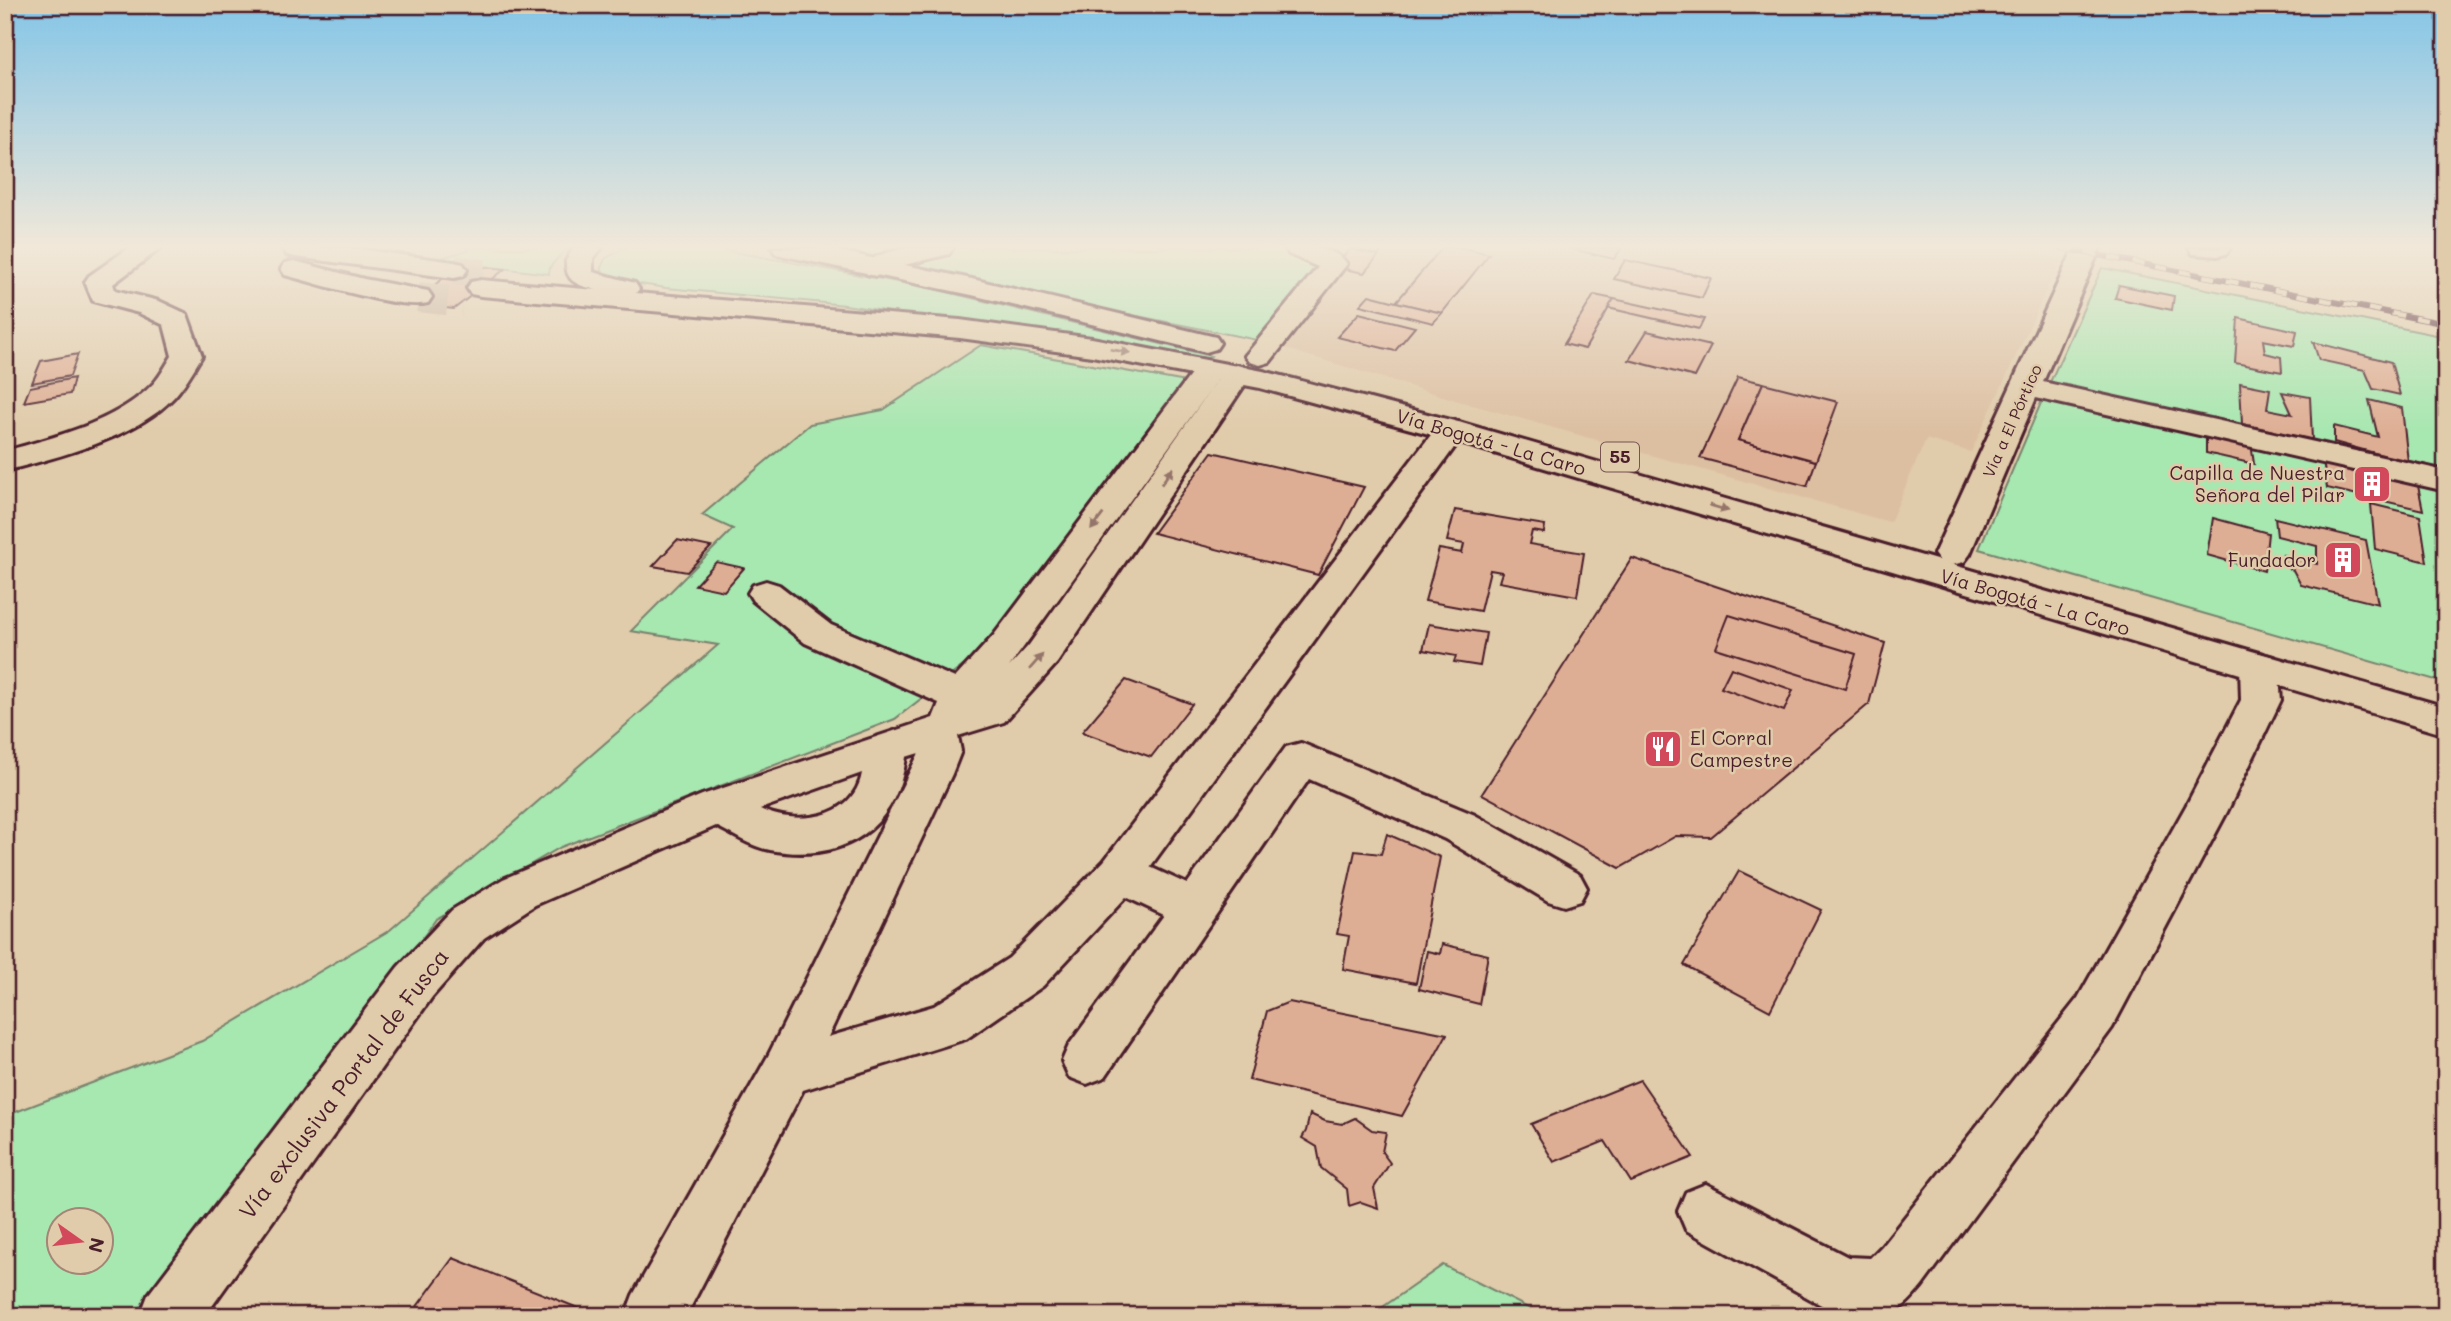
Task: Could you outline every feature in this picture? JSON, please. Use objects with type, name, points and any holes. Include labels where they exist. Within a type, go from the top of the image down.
[{"type":"main road","points":[[5,461],[53,448],[133,413],[162,392],[187,356],[177,320],[156,310]]},
{"type":"main road","name":"Vía Bogotá - La Caro","points":[[581,310],[616,317],[655,310]]},
{"type":"main road","name":"Vía Bogotá - La Caro","points":[[733,310],[960,329],[1236,366],[1656,467],[2446,699]]},
{"type":"main road","name":"Vía Bogotá - La Caro","points":[[1052,310],[1451,430],[2446,721]]},
{"type":"main road","points":[[654,1316],[786,1072],[940,751],[963,713],[1043,654],[1236,366],[1290,310]]},
{"type":"main road","name":"Vía a El Pórtico","points":[[1952,554],[2060,310]]},
{"type":"main road","points":[[2027,387],[2446,481]]},
{"type":"main road","points":[[786,1072],[948,1024],[1026,972],[1120,874],[1451,430]]},
{"type":"main road","points":[[766,593],[818,634],[963,713]]},
{"type":"main road","points":[[1706,1211],[1843,1286],[1881,1287],[1902,1266],[2095,1013],[2205,812],[2261,700],[2259,666]]},
{"type":"main road","name":"Vía exclusiva Portal de Fusca","points":[[169,1316],[415,982],[468,924],[519,892],[717,807],[887,749],[963,713]]},
{"type":"main road","points":[[717,807],[770,833],[823,836],[863,813],[883,781],[887,749]]},
{"type":"main road","points":[[1087,1060],[1301,758],[1460,827],[1564,888]]},
{"type":"main road","points":[[1120,874],[1195,908]]},
{"type":"shaded area","points":[[1284,310],[2037,310],[1971,452],[1926,439],[1890,522],[1462,402],[1257,340]]},
{"type":"green space","points":[[876,310],[1019,310],[1211,356],[1207,360]]},
{"type":"green space","points":[[1106,310],[1284,310],[1257,340]]},
{"type":"green space","points":[[2083,310],[2310,310],[2446,337],[2446,683],[1979,549]]},
{"type":"green space","points":[[981,345],[1186,382],[991,644],[895,719],[561,847],[436,919],[156,1316],[5,1316],[5,1116],[202,1041],[390,930],[718,645],[631,631],[733,529],[702,515],[810,424],[883,410]]},
{"type":"green space","points":[[1443,1265],[1544,1316],[1370,1316]]},
{"type":"building","points":[[1379,310],[1428,310],[1442,313],[1433,323]]},
{"type":"building","points":[[1585,310],[1608,310],[1585,349],[1564,344]]},
{"type":"building","points":[[1615,310],[1662,310],[1704,319],[1699,329]]},
{"type":"building","points":[[1359,313],[1415,327],[1395,351],[1337,337]]},
{"type":"building","points":[[2238,318],[2297,331],[2294,346],[2263,340],[2265,353],[2281,357],[2282,372],[2235,363]]},
{"type":"building","points":[[1647,331],[1711,346],[1695,377],[1629,360]]},
{"type":"building","points":[[2313,342],[2391,362],[2400,395],[2373,389],[2365,370],[2319,360]]},
{"type":"building","points":[[78,354],[70,376],[32,383],[41,361]]},
{"type":"building","points":[[1738,377],[1763,383],[1738,440],[1816,461],[1807,486],[1700,458]]},
{"type":"building","points":[[74,378],[70,394],[24,402],[30,387]]},
{"type":"building","points":[[1763,383],[1838,402],[1816,461],[1738,440]]},
{"type":"building","points":[[2240,383],[2270,389],[2267,409],[2292,414],[2282,392],[2310,397],[2312,440],[2242,424]]},
{"type":"building","points":[[2369,400],[2402,408],[2408,462],[2334,442],[2334,426],[2378,437]]},
{"type":"building","points":[[2206,432],[2251,443],[2254,464],[2206,453]]},
{"type":"building","points":[[1212,452],[1364,487],[1318,575],[1153,533]]},
{"type":"building","name":"Capilla de Nuestra Señora del Pilar","points":[[2323,460],[2417,481],[2423,510],[2327,488]]},
{"type":"building","points":[[2371,504],[2420,516],[2427,562],[2375,549]]},
{"type":"building","points":[[1455,510],[1545,525],[1544,533],[1532,531],[1529,544],[1584,553],[1577,596],[1499,582],[1502,572],[1490,570],[1480,611],[1425,601],[1439,549],[1462,553],[1464,544],[1447,541]]},
{"type":"building","points":[[2213,518],[2268,533],[2264,571],[2207,555]]},
{"type":"building","name":"Fundador","points":[[2275,518],[2366,540],[2378,604],[2301,585],[2293,570],[2284,566],[2283,555],[2317,564],[2317,546],[2277,536]]},
{"type":"building","points":[[677,540],[711,547],[687,572],[653,566]]},
{"type":"building","name":"El Corral Campestre","points":[[1632,558],[1885,643],[1869,704],[1711,837],[1676,836],[1620,868],[1482,794]]},
{"type":"building","points":[[716,562],[744,568],[724,591],[695,585]]},
{"type":"building","points":[[1729,615],[1856,654],[1845,689],[1716,648]]},
{"type":"building","points":[[1429,624],[1486,633],[1480,666],[1454,662],[1456,656],[1423,650]]},
{"type":"building","points":[[1731,668],[1793,690],[1784,711],[1721,688]]},
{"type":"building","points":[[1126,680],[1192,704],[1151,757],[1082,732]]},
{"type":"building","points":[[1387,834],[1440,857],[1416,983],[1343,969],[1349,936],[1337,934],[1355,851],[1381,854]]},
{"type":"building","points":[[1739,871],[1821,910],[1770,1011],[1684,965]]},
{"type":"building","points":[[1442,944],[1488,955],[1479,1004],[1419,989],[1427,951],[1440,954]]},
{"type":"building","points":[[1289,1002],[1447,1034],[1402,1116],[1249,1080],[1267,1011]]},
{"type":"building","points":[[1640,1080],[1693,1157],[1631,1182],[1605,1141],[1554,1162],[1531,1124]]},
{"type":"building","points":[[1310,1114],[1325,1121],[1342,1124],[1355,1118],[1372,1130],[1386,1132],[1382,1152],[1390,1163],[1374,1188],[1378,1208],[1361,1202],[1349,1206],[1347,1189],[1321,1168],[1317,1147],[1302,1138]]},
{"type":"building","points":[[453,1258],[598,1316],[410,1316]]},
{"type":"railway","points":[[2373,310],[2446,324]]},
{"type":"place","name":"Capilla de Nuestra Señora del Pilar","points":[[2372,484]]},
{"type":"place","name":"Fundador","points":[[2343,560]]},
{"type":"place","name":"El Corral Campestre","points":[[1663,749]]}]
